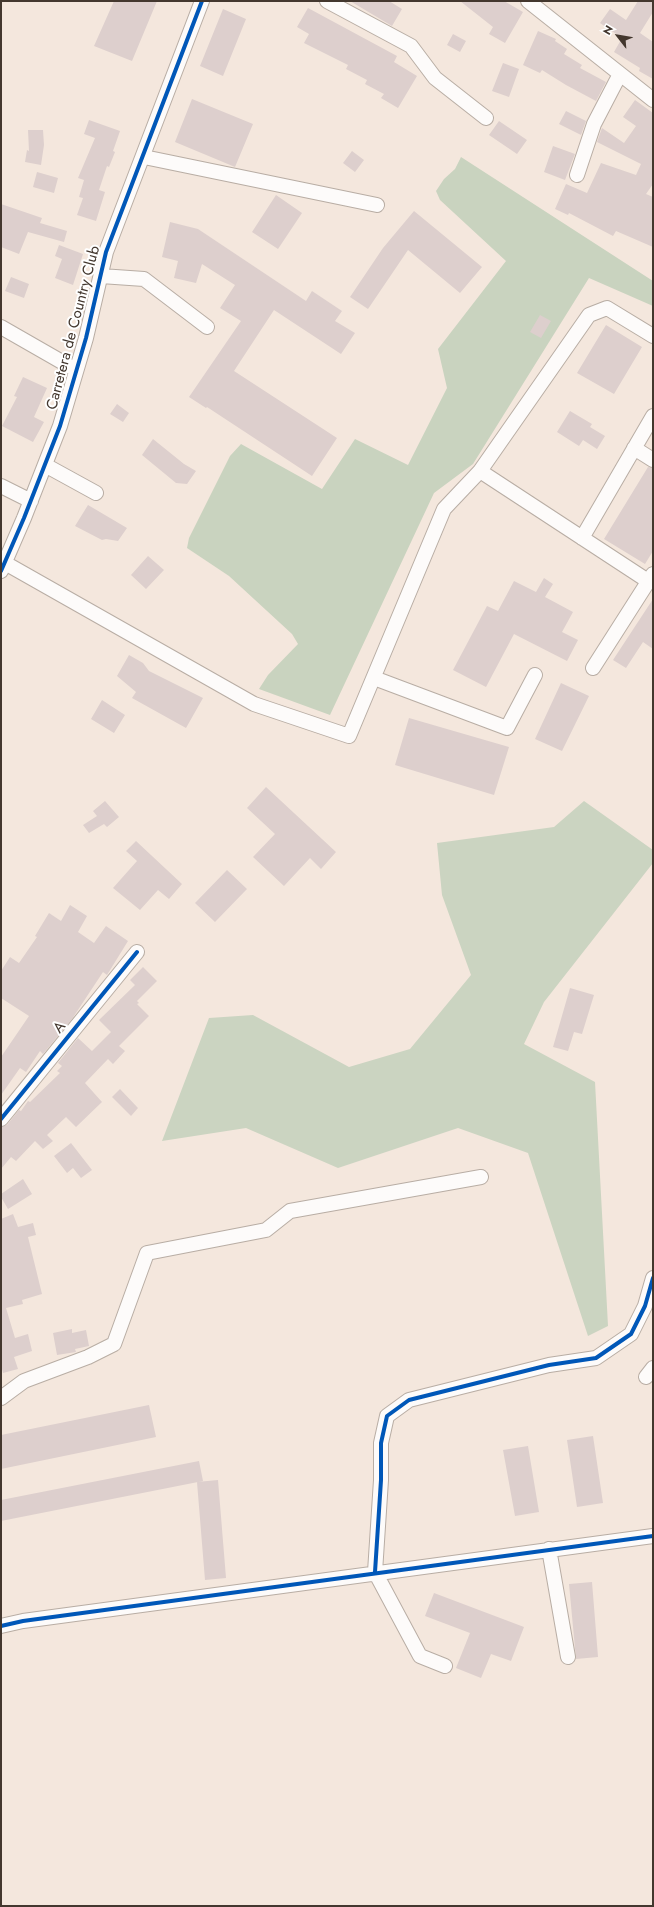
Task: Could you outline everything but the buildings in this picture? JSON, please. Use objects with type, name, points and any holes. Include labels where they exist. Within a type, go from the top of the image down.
[{"type":"street","name":"Carretera de Country Club","points":[[3,567],[6,544],[31,501],[60,426],[86,338],[106,252],[144,157],[202,1]]},
{"type":"street","points":[[327,1],[411,46],[435,78],[486,118]]},
{"type":"street","points":[[528,1],[653,100]]},
{"type":"street","points":[[577,175],[594,124],[620,74]]},
{"type":"street","points":[[144,157],[377,205]]},
{"type":"street","points":[[101,276],[144,279],[207,327]]},
{"type":"street","points":[[3,567],[254,704],[349,736],[444,509],[480,471],[589,315],[607,308],[653,336]]},
{"type":"street","points":[[1,327],[76,370]]},
{"type":"street","points":[[582,538],[653,416]]},
{"type":"street","points":[[634,448],[653,460]]},
{"type":"street","points":[[45,465],[96,493]]},
{"type":"street","points":[[480,471],[582,538],[651,577],[593,668]]},
{"type":"street","points":[[1,486],[31,501]]},
{"type":"street","points":[[374,678],[507,728],[535,675]]},
{"type":"street","name":"A","points":[[1,1119],[137,952]]},
{"type":"street","points":[[1,1398],[24,1381],[88,1357],[114,1344],[147,1253],[266,1230],[290,1211],[481,1177]]},
{"type":"street","points":[[445,1666],[420,1656],[375,1572],[381,1480],[381,1443],[387,1416],[410,1400],[549,1365],[596,1358],[631,1334],[645,1306],[653,1278]]},
{"type":"street","points":[[1,1626],[23,1621],[375,1572],[653,1536]]},
{"type":"street","points":[[549,1549],[568,1657]]},
{"type":"green space","points":[[461,157],[653,281],[653,306],[589,278],[473,464],[434,493],[330,715],[259,689],[268,675],[298,644],[292,634],[229,576],[187,548],[189,538],[230,456],[241,444],[322,489],[355,439],[408,465],[447,388],[438,349],[506,261],[440,200],[436,191],[444,179],[455,169]]},
{"type":"green space","points":[[584,801],[653,850],[653,863],[544,1002],[524,1044],[595,1082],[608,1326],[588,1336],[528,1153],[458,1128],[338,1168],[246,1128],[162,1141],[209,1018],[253,1015],[349,1067],[410,1049],[471,975],[442,895],[437,843],[554,827]]},
{"type":"cycle path","points":[[1,571],[24,518],[60,426],[86,338],[106,252],[202,1]]},
{"type":"cycle path","points":[[1,1119],[137,952]]},
{"type":"cycle path","points":[[375,1572],[381,1480],[381,1443],[387,1416],[409,1400],[549,1365],[596,1358],[631,1334],[645,1306],[653,1278]]},
{"type":"cycle path","points":[[1,1626],[23,1621],[653,1536]]}]
